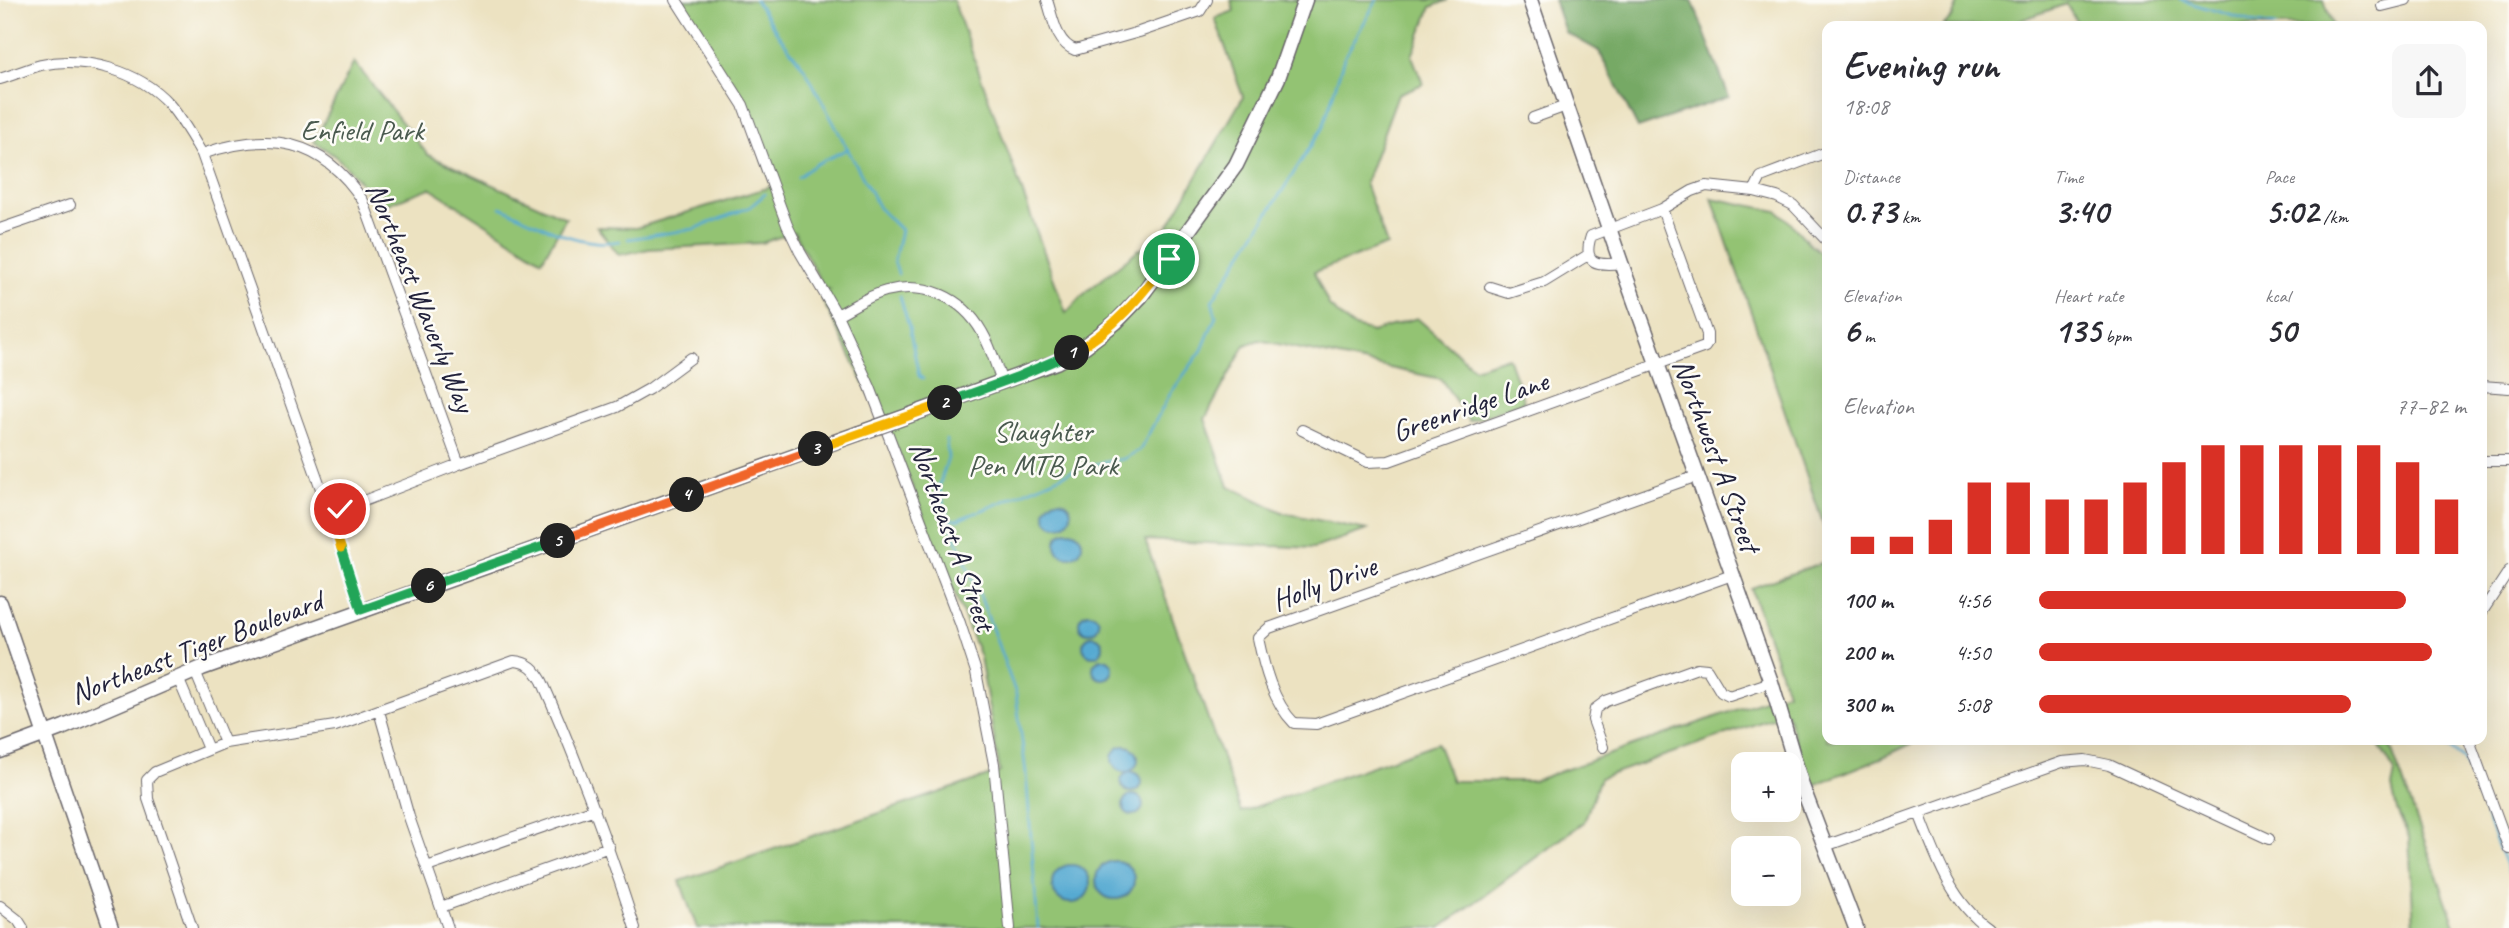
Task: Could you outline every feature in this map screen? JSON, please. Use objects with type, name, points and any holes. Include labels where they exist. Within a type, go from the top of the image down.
[{"type":"street","name":"Northeast A Street","points":[[676,0],[743,105],[787,225],[837,314],[870,387],[960,622],[976,672],[994,764],[1010,928]]},
{"type":"street","points":[[1047,0],[1059,35],[1067,47],[1075,50],[1200,11],[1207,1]]},
{"type":"street","name":"Northeast Tiger Boulevard","points":[[0,751],[195,671],[1002,382],[1056,362],[1085,346],[1116,322],[1141,296],[1236,165],[1278,78],[1305,0]]},
{"type":"street","name":"Northwest A Street","points":[[1530,0],[1608,228],[1771,682],[1802,786],[1856,928]]},
{"type":"street","points":[[2382,6],[2406,0]]},
{"type":"street","points":[[0,79],[41,65],[94,64],[148,86],[168,103],[189,131],[202,154],[330,514],[361,610]]},
{"type":"street","points":[[1532,118],[1566,106]]},
{"type":"street","name":"Northeast Waverly Way","points":[[202,154],[251,141],[279,141],[307,150],[332,164],[350,181],[363,201],[459,464]]},
{"type":"street","points":[[1754,191],[1761,177],[1822,154]]},
{"type":"street","points":[[1621,263],[1597,264],[1588,255],[1587,247],[1591,236],[1662,209],[1706,186],[1754,191],[1777,197],[1793,205],[1822,236]]},
{"type":"street","points":[[0,229],[70,205]]},
{"type":"street","name":"Greenridge Lane","points":[[1302,430],[1368,462],[1389,461],[1704,347],[1708,339],[1662,209]]},
{"type":"street","points":[[1490,287],[1509,293],[1544,282],[1588,255]]},
{"type":"street","points":[[837,314],[886,291],[909,288],[944,294],[971,316],[983,333],[1002,382]]},
{"type":"street","points":[[330,514],[617,407],[649,389],[691,358]]},
{"type":"street","points":[[2487,386],[2509,388]]},
{"type":"street","points":[[2487,461],[2509,461]]},
{"type":"street","name":"Holly Drive","points":[[1697,477],[1269,628],[1258,638],[1262,656],[1282,711],[1294,723],[1316,724],[1732,575]]},
{"type":"street","points":[[2487,604],[2509,571]]},
{"type":"street","points":[[0,603],[111,928]]},
{"type":"street","points":[[192,925],[148,799],[147,780],[155,772],[225,743],[318,730],[379,711],[514,661],[528,664],[542,681],[595,809],[635,928]]},
{"type":"street","points":[[1603,747],[1593,720],[1595,709],[1606,701],[1697,668],[1707,669],[1721,692],[1729,696],[1771,682]]},
{"type":"street","points":[[195,671],[225,743]]},
{"type":"street","points":[[178,678],[208,749]]},
{"type":"street","points":[[379,711],[409,817],[448,928]]},
{"type":"street","points":[[2471,745],[2509,849]]},
{"type":"street","points":[[1825,846],[2062,762],[2085,760],[2109,765],[2270,839]]},
{"type":"street","points":[[426,867],[595,809]]},
{"type":"street","points":[[1919,813],[1945,877],[1961,902],[1988,928]]},
{"type":"street","points":[[441,907],[609,847]]},
{"type":"street","points":[[0,906],[18,920],[23,928]]},
{"type":"green space","name":"Slaughter Pen MTB Park","points":[[678,0],[953,0],[1066,313],[1085,293],[1138,250],[1158,244],[1243,97],[1215,18],[1234,11],[1231,0],[1448,0],[1431,7],[1412,56],[1423,84],[1398,94],[1365,183],[1387,245],[1314,272],[1329,306],[1352,326],[1372,332],[1417,318],[1474,368],[1508,357],[1524,402],[1469,421],[1441,379],[1259,340],[1245,345],[1205,419],[1229,486],[1284,513],[1367,530],[1314,548],[1145,540],[1241,812],[1437,743],[1452,781],[1533,781],[1787,692],[1751,588],[1822,563],[1822,745],[1908,745],[1809,787],[1801,752],[1799,752],[1787,713],[1600,778],[1584,822],[1440,928],[697,928],[680,881],[1000,772],[980,657],[898,451],[820,295],[830,290],[823,286],[794,232],[762,243],[649,249],[619,255],[597,227],[636,228],[773,186],[742,105]]},
{"type":"green space","points":[[1554,0],[1692,0],[1729,97],[1638,128],[1599,51],[1565,32]]},
{"type":"green space","points":[[1959,0],[2324,0],[2331,21],[2076,21],[2066,4],[2019,21],[1949,21]]},
{"type":"green space","name":"Enfield Park","points":[[354,62],[428,155],[566,218],[542,260],[430,188],[376,208],[350,170],[314,142]]},
{"type":"green space","points":[[1712,198],[1777,211],[1822,253],[1822,520]]},
{"type":"green space","points":[[2379,745],[2390,745],[2456,928],[2414,928],[2409,837],[2397,810],[2392,787],[2395,772]]},
{"type":"water","points":[[1058,500],[1067,504],[1071,513],[1067,522],[1058,526],[1049,522],[1045,513],[1049,504]]},
{"type":"water","points":[[1069,531],[1078,535],[1082,544],[1078,553],[1069,557],[1060,553],[1056,544],[1060,535]]},
{"type":"water","points":[[1089,613],[1096,616],[1099,623],[1096,630],[1089,633],[1082,630],[1079,623],[1082,616]]},
{"type":"water","points":[[1093,636],[1100,639],[1103,646],[1100,653],[1093,656],[1086,653],[1083,646],[1086,639]]},
{"type":"water","points":[[1103,659],[1110,662],[1113,669],[1110,676],[1103,679],[1096,676],[1093,669],[1096,662]]},
{"type":"water","points":[[1125,746],[1134,750],[1138,759],[1134,768],[1125,772],[1116,768],[1112,759],[1116,750]]},
{"type":"water","points":[[1131,772],[1138,775],[1141,782],[1138,789],[1131,792],[1124,789],[1121,782],[1124,775]]},
{"type":"water","points":[[1133,795],[1140,798],[1143,805],[1140,812],[1133,815],[1126,812],[1123,805],[1126,798]]},
{"type":"water","points":[[1115,861],[1129,866],[1134,880],[1129,894],[1115,899],[1101,894],[1096,880],[1101,866]]},
{"type":"water","points":[[1071,865],[1085,870],[1090,884],[1085,898],[1071,903],[1057,898],[1052,884],[1057,870]]},
{"type":"waterway","points":[[755,0],[805,69],[879,208],[901,230],[894,261],[898,274]]},
{"type":"waterway","points":[[948,519],[957,520],[1084,466],[1123,459],[1140,450],[1170,394],[1202,350],[1216,316],[1212,301],[1323,127],[1344,58],[1377,0]]},
{"type":"waterway","points":[[2180,0],[2250,21]]},
{"type":"waterway","points":[[798,177],[816,164],[848,149]]},
{"type":"waterway","points":[[628,239],[694,229],[750,207],[765,194]]},
{"type":"waterway","points":[[501,207],[574,238],[620,241]]},
{"type":"waterway","points":[[900,296],[919,376],[923,379]]},
{"type":"waterway","points":[[946,440],[948,458],[939,486],[948,519],[1016,694],[1026,773],[1038,928]]},
{"type":"waterway","points":[[2445,745],[2463,759],[2509,873]]},
{"type":"route","points":[[340,509],[330,514],[361,610],[1056,362],[1085,346],[1116,322],[1141,296],[1169,259]]}]
